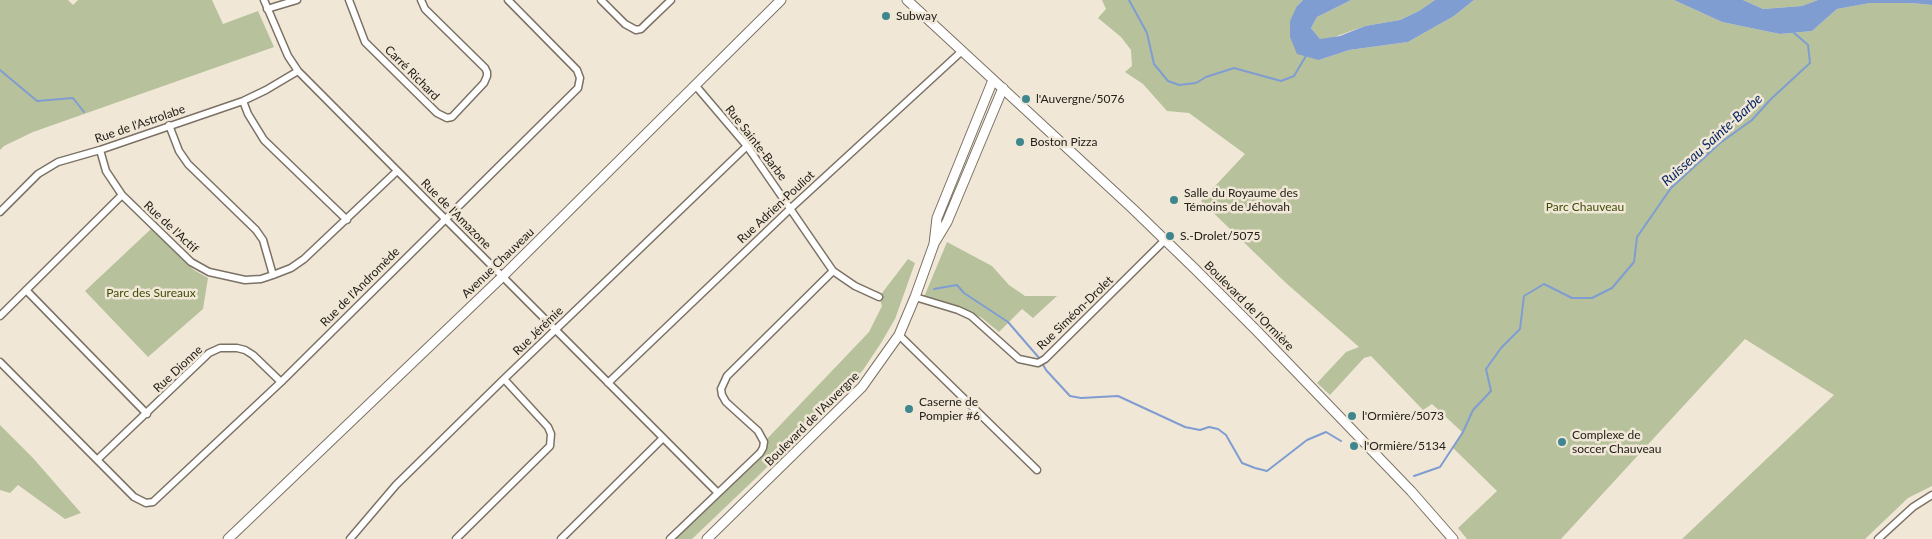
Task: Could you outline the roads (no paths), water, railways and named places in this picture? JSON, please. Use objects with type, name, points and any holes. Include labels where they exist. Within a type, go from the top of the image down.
[{"type":"main road","name":"Avenue Chauveau","points":[[228,539],[502,277],[781,0]]},
{"type":"main road","name":"Boulevard de l'Ormière","points":[[906,0],[1165,240],[1257,331],[1411,491],[1453,539]]},
{"type":"main road","name":"Boulevard de l'Auvergne","points":[[934,244],[937,218],[993,80]]},
{"type":"main road","name":"Boulevard de l'Auvergne","points":[[706,539],[862,388],[899,335],[934,244],[947,222],[1003,88]]},
{"type":"street","name":"Rue de l'Amazone","points":[[264,0],[288,56],[298,71],[718,493]]},
{"type":"street","points":[[267,9],[297,0]]},
{"type":"street","name":"Carré Richard","points":[[349,0],[365,42],[437,113],[447,118],[452,117],[484,83],[487,72],[426,9],[421,0]]},
{"type":"street","name":"Rue de l'Andromède","points":[[98,459],[134,497],[146,503],[153,502],[281,382],[578,88],[580,78],[577,70],[508,0]]},
{"type":"street","points":[[601,0],[625,24],[636,30],[646,24],[671,0]]},
{"type":"street","name":"Rue Adrien-Pouliot","points":[[608,383],[791,208],[962,51]]},
{"type":"street","name":"Rue de l'Astrolabe","points":[[0,212],[38,174],[58,162],[100,150],[243,101],[298,71]]},
{"type":"street","name":"Rue Sainte-Barbe","points":[[695,85],[747,146],[791,208],[818,252],[833,271],[855,286],[879,297]]},
{"type":"street","points":[[243,101],[248,114],[264,140],[347,220]]},
{"type":"street","points":[[169,125],[179,151],[188,164],[256,230],[263,240],[273,275]]},
{"type":"street","name":"Rue Jérémie","points":[[350,539],[396,485],[747,146]]},
{"type":"street","name":"Rue de l'Actif","points":[[100,150],[106,171],[122,195],[191,262],[209,272],[245,280],[261,279],[273,275],[291,268],[304,259],[397,171]]},
{"type":"street","points":[[0,316],[122,195]]},
{"type":"street","name":"Rue Siméon-Drolet","points":[[915,297],[958,310],[971,316],[1019,359],[1038,363],[1045,359],[1165,240]]},
{"type":"street","points":[[670,539],[760,453],[764,442],[758,431],[726,402],[722,395],[721,389],[727,376],[833,271]]},
{"type":"street","points":[[26,290],[148,414]]},
{"type":"street","points":[[899,335],[1037,470]]},
{"type":"street","name":"Rue Dionne","points":[[98,459],[148,414],[209,354],[220,348],[245,350],[253,355],[281,382]]},
{"type":"street","points":[[0,362],[98,459]]},
{"type":"street","points":[[456,539],[550,446],[551,434],[548,427],[504,379]]},
{"type":"street","points":[[561,539],[663,438]]},
{"type":"street","points":[[1878,539],[1914,507],[1932,494]]},
{"type":"water","points":[[1303,0],[1351,0],[1317,17],[1311,28],[1320,39],[1340,36],[1365,26],[1400,20],[1419,11],[1435,0],[1474,0],[1454,16],[1408,42],[1349,50],[1319,60],[1297,54],[1290,37],[1290,21],[1297,6]]},
{"type":"water","points":[[1674,0],[1743,0],[1763,9],[1802,6],[1818,0],[1932,0],[1932,5],[1870,3],[1837,9],[1812,31],[1780,34],[1722,22]]},
{"type":"waterway","points":[[1129,0],[1147,33],[1154,64],[1168,81],[1179,85],[1196,83],[1206,77],[1234,68],[1281,81],[1294,76],[1307,54]]},
{"type":"waterway","name":"Ruisseau Sainte-Barbe","points":[[1414,476],[1440,467],[1463,432],[1473,410],[1491,391],[1486,369],[1501,348],[1520,329],[1524,296],[1544,284],[1572,298],[1592,298],[1612,288],[1634,262],[1637,237],[1671,188],[1720,143],[1752,120],[1771,99],[1810,63],[1808,45],[1792,31]]},
{"type":"waterway","name":"Ruisseau Sainte-Barbe","points":[[0,70],[37,101],[73,98],[84,112]]},
{"type":"waterway","name":"Ruisseau Sainte-Barbe","points":[[934,289],[957,285],[964,293],[1008,322],[1040,359]]},
{"type":"waterway","name":"Ruisseau Sainte-Barbe","points":[[1042,363],[1070,396],[1081,398],[1118,396],[1185,427],[1200,430],[1209,427],[1218,429],[1226,435],[1242,463],[1255,468],[1267,471],[1307,440],[1326,432],[1341,441]]},
{"type":"place","name":"Subway","points":[[886,16]]},
{"type":"place","name":"l'Auvergne/5076","points":[[1026,99]]},
{"type":"place","name":"Boston Pizza","points":[[1020,142]]},
{"type":"place","name":"Salle du Royaume des Témoins de Jéhovah","points":[[1174,200]]},
{"type":"place","name":"S.-Drolet/5075","points":[[1170,236]]},
{"type":"place","name":"Caserne de Pompier #6","points":[[909,409]]},
{"type":"place","name":"l'Ormière/5073","points":[[1352,416]]},
{"type":"place","name":"Complexe de soccer Chauveau","points":[[1562,442]]},
{"type":"place","name":"l'Ormière/5134","points":[[1354,446]]},
{"type":"park label","name":"Parc Chauveau","points":[[1585,207]]},
{"type":"park label","name":"Parc des Sureaux","points":[[151,293]]}]
